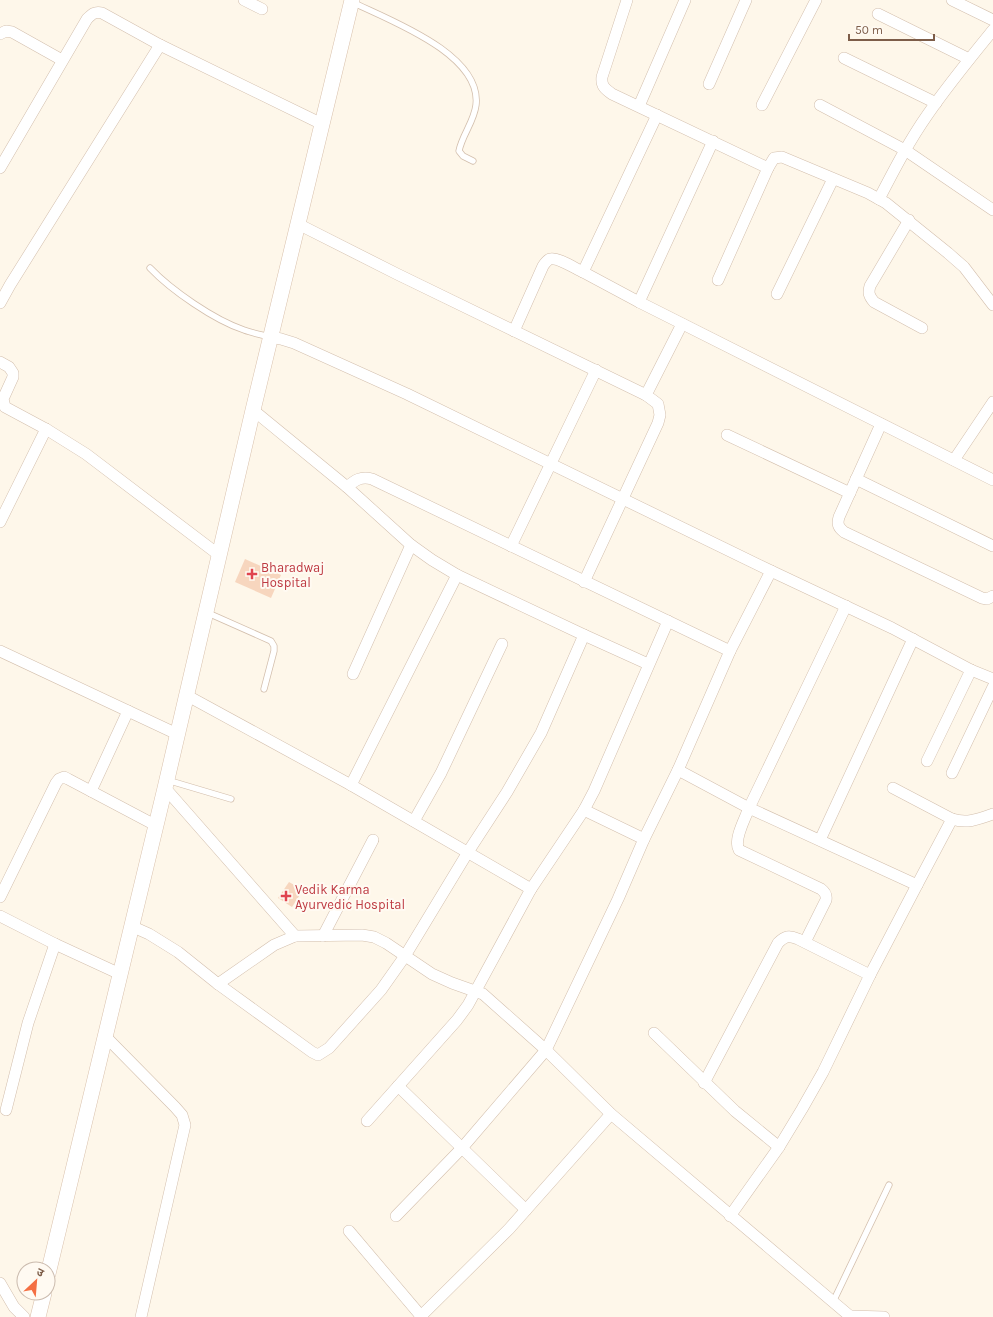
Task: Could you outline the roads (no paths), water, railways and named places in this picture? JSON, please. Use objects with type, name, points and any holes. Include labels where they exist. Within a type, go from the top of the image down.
[{"type":"main road","points":[[51,1261],[166,784],[253,410],[352,1]]},
{"type":"main road","points":[[38,1317],[42,1301]]},
{"type":"street","points":[[244,0],[262,9]]},
{"type":"street","points":[[628,0],[602,77],[601,83],[604,89],[768,168]]},
{"type":"street","points":[[639,106],[685,0]]},
{"type":"street","points":[[709,84],[746,0]]},
{"type":"street","points":[[762,105],[816,0]]},
{"type":"street","points":[[952,0],[993,20]]},
{"type":"street","points":[[0,168],[87,19],[91,14],[96,12],[102,13],[160,45],[322,124]]},
{"type":"street","points":[[878,14],[969,60]]},
{"type":"street","points":[[879,199],[905,150],[936,104],[993,30]]},
{"type":"street","points":[[0,34],[6,31],[12,32],[62,60]]},
{"type":"street","points":[[0,303],[160,45]]},
{"type":"street","points":[[844,58],[936,104]]},
{"type":"street","points":[[820,105],[905,150],[993,210]]},
{"type":"street","points":[[583,272],[657,115]]},
{"type":"street","points":[[639,302],[713,141]]},
{"type":"street","points":[[718,280],[768,168],[774,158],[779,156],[833,178],[891,206],[964,267],[978,283],[993,305]]},
{"type":"street","points":[[777,294],[833,178]]},
{"type":"street","points":[[909,220],[870,286],[869,292],[870,297],[874,302],[922,328]]},
{"type":"street","points":[[298,224],[596,370],[646,395],[658,404],[660,415],[658,423],[584,582]]},
{"type":"street","points":[[514,331],[543,266],[551,258],[557,259],[682,324],[993,480]]},
{"type":"street","points":[[646,395],[682,324]]},
{"type":"street","points":[[271,337],[294,344],[407,394],[771,572],[846,606],[993,680]]},
{"type":"street","points":[[0,362],[9,367],[13,373],[3,399],[4,407],[46,429],[86,454],[219,555]]},
{"type":"street","points":[[511,546],[596,370]]},
{"type":"street","points":[[954,460],[993,402]]},
{"type":"street","points":[[253,410],[347,487],[411,545],[457,575],[584,636],[648,664]]},
{"type":"street","points":[[881,424],[850,493],[838,523],[839,528],[844,532],[982,598],[987,599],[993,596]]},
{"type":"street","points":[[0,522],[46,429]]},
{"type":"street","points":[[727,435],[850,493]]},
{"type":"street","points":[[347,487],[355,480],[360,478],[372,478],[584,582],[730,651]]},
{"type":"street","points":[[856,479],[993,546]]},
{"type":"street","points":[[353,674],[411,545]]},
{"type":"street","points":[[396,1216],[462,1148],[546,1050],[618,899],[644,839],[678,770],[730,651],[771,572]]},
{"type":"street","points":[[351,786],[457,575]]},
{"type":"street","points":[[805,942],[826,900],[827,896],[825,892],[739,850],[736,845],[749,808],[846,606]]},
{"type":"street","points":[[367,1121],[457,1020],[476,991],[531,889],[584,810],[604,769],[648,664],[668,621]]},
{"type":"street","points":[[131,926],[149,934],[178,952],[218,984],[312,1052],[318,1055],[330,1048],[381,990],[405,956],[468,852],[507,792],[541,733],[584,636]]},
{"type":"street","points":[[820,840],[913,639]]},
{"type":"street","points":[[414,821],[442,773],[502,644]]},
{"type":"street","points":[[0,651],[177,734]]},
{"type":"street","points":[[928,761],[971,670]]},
{"type":"street","points":[[952,773],[993,687]]},
{"type":"street","points":[[186,695],[414,821],[531,889]]},
{"type":"street","points":[[90,791],[128,711]]},
{"type":"street","points":[[678,770],[749,808],[917,885]]},
{"type":"street","points":[[0,897],[56,783],[64,777],[155,825]]},
{"type":"street","points":[[166,784],[295,936]]},
{"type":"street","points":[[893,788],[960,822],[967,822],[993,814]]},
{"type":"street","points":[[584,810],[644,839]]},
{"type":"street","points":[[730,1216],[779,1147],[824,1072],[870,975],[952,819]]},
{"type":"street","points":[[323,936],[373,840]]},
{"type":"street","points":[[0,916],[55,944],[120,974]]},
{"type":"street","points":[[218,984],[274,945],[295,936],[362,935],[374,937],[386,943],[432,974],[476,991],[491,1000],[546,1050],[611,1114],[851,1317],[884,1317]]},
{"type":"street","points":[[704,1083],[778,943],[784,937],[791,936],[805,942],[870,975]]},
{"type":"street","points":[[6,1110],[28,1023],[55,944]]},
{"type":"street","points":[[654,1032],[704,1083],[779,1147]]},
{"type":"street","points":[[105,1036],[175,1106],[182,1115],[185,1126],[141,1317]]},
{"type":"street","points":[[398,1086],[526,1210]]},
{"type":"street","points":[[349,1231],[421,1317],[526,1210],[611,1114]]},
{"type":"street","points":[[0,1283],[14,1307],[24,1317]]},
{"type":"lane","points":[[352,1],[423,36],[441,48],[464,68],[472,80],[476,93],[476,105],[473,117],[459,151],[463,156],[473,161]]},
{"type":"lane","points":[[150,268],[167,284],[213,315],[244,330],[271,337]]},
{"type":"lane","points":[[206,612],[271,641],[274,646],[274,651],[264,689]]},
{"type":"lane","points":[[166,784],[231,799]]},
{"type":"lane","points":[[833,1302],[889,1185]]},
{"type":"place","name":"Bharadwaj Hospital","points":[[252,574]]},
{"type":"place","name":"Vedik Karma Ayurvedic Hospital","points":[[286,896]]}]
